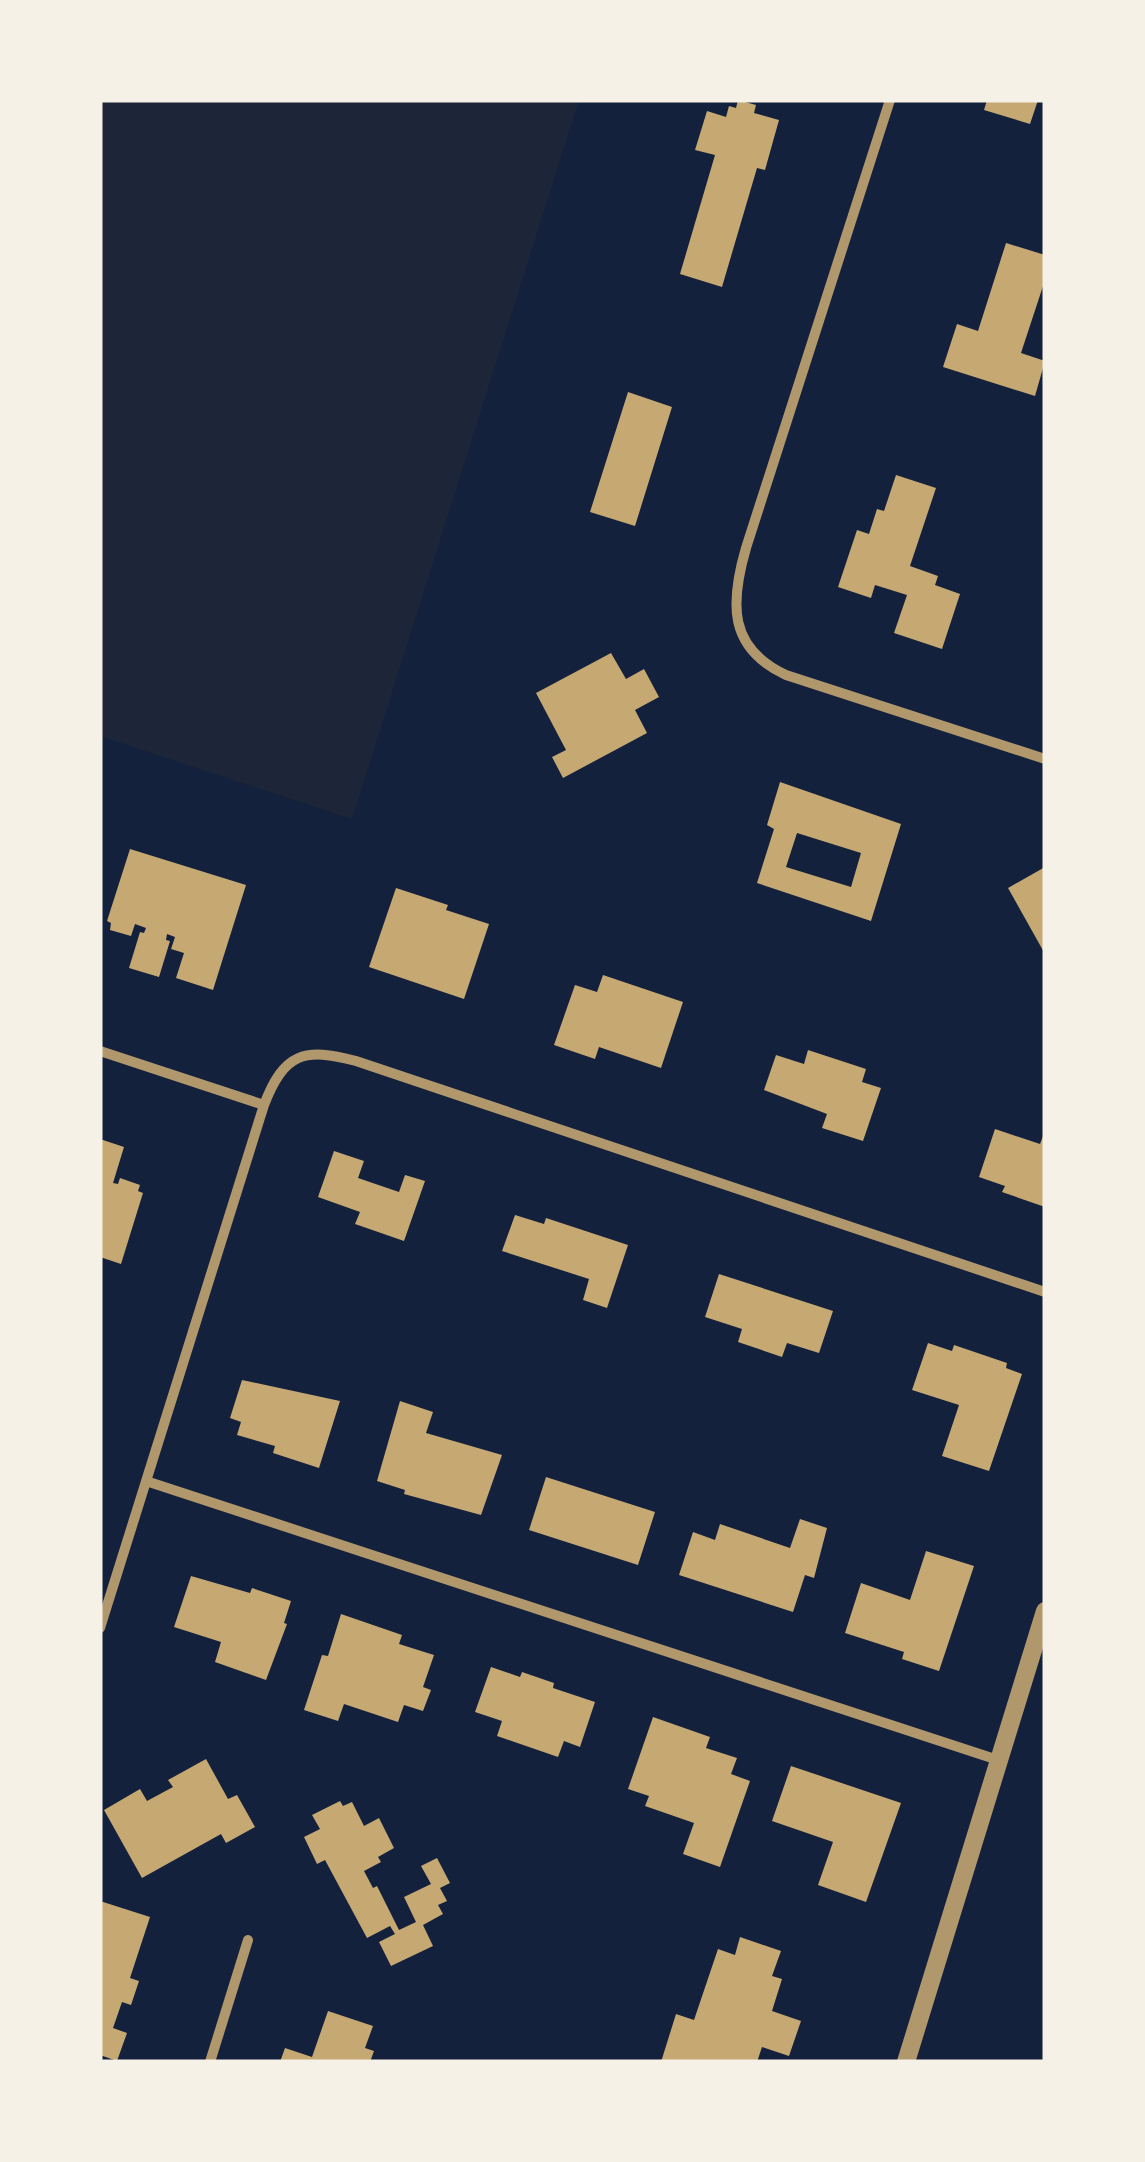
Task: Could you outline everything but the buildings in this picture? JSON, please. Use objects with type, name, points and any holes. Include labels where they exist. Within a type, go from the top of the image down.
[{"type":"street","points":[[890,100],[746,548],[736,603],[742,638],[756,657],[786,675],[1045,759]]},
{"type":"street","points":[[100,1050],[264,1105]]},
{"type":"street","points":[[100,1628],[264,1105],[278,1076],[296,1057],[324,1054],[356,1061],[1045,1292]]},
{"type":"street","points":[[146,1481],[998,1760]]},
{"type":"street","points":[[906,2062],[1045,1611]]},
{"type":"street","points":[[210,2062],[248,1940]]},
{"type":"shaded area","points":[[100,100],[579,100],[352,819],[100,736]]}]
